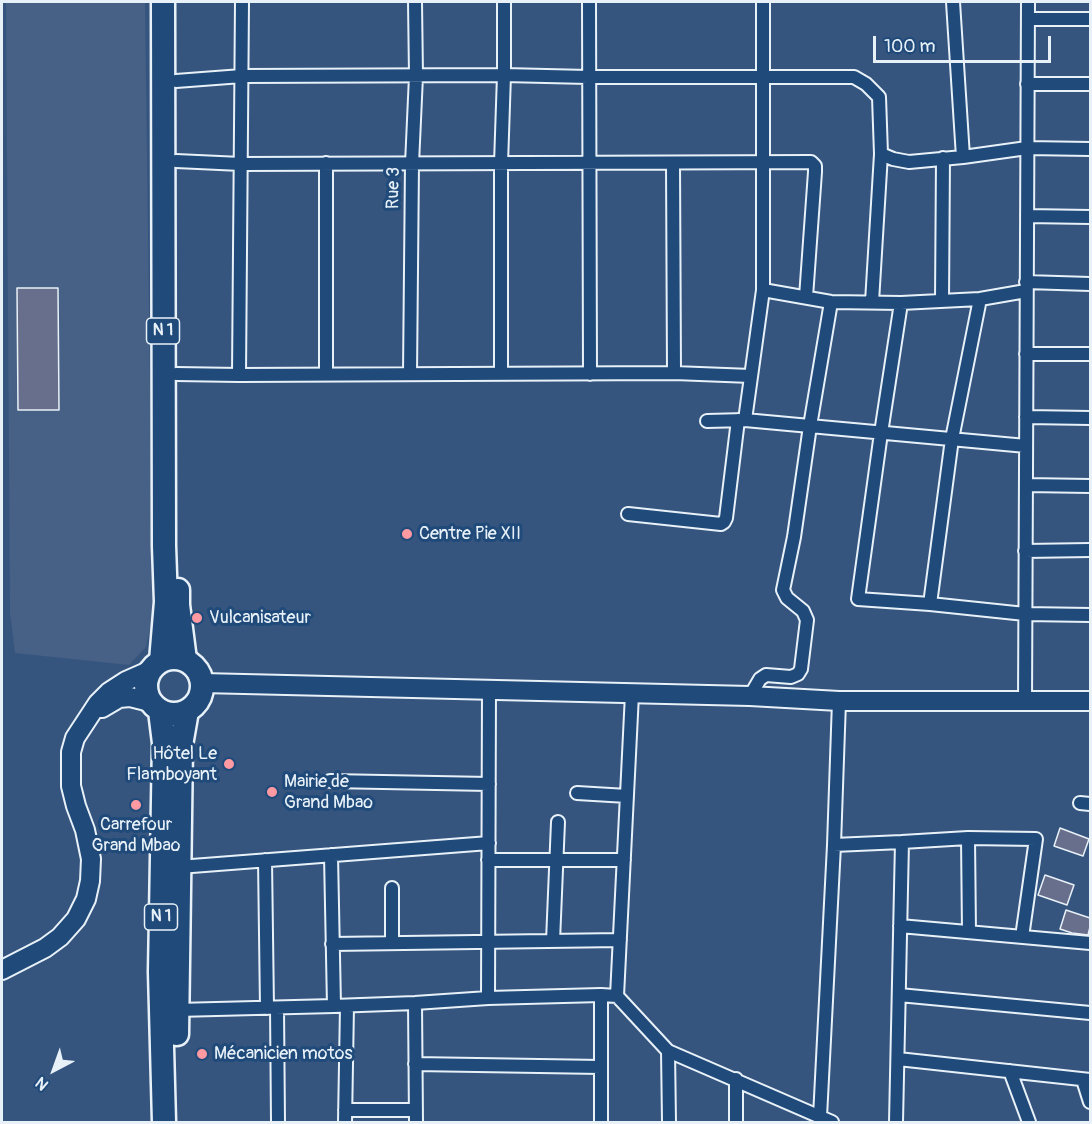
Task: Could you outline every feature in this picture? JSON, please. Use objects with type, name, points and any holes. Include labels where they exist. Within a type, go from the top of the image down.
[{"type":"highway","name":"N 1","points":[[163,2],[166,602],[156,665],[147,676],[146,685],[147,696],[155,706],[164,743],[160,972],[164,1122]]},
{"type":"highway","name":"N 1","points":[[175,2],[178,605],[185,660],[198,670],[202,683],[197,702],[187,711],[181,745],[177,1122]]},
{"type":"highway","points":[[156,665],[174,658],[185,660]]},
{"type":"highway","points":[[155,706],[174,715],[187,711]]},
{"type":"street","points":[[239,375],[242,2]]},
{"type":"street","name":"Rue 3","points":[[410,374],[412,164],[416,75],[415,2]]},
{"type":"street","points":[[501,374],[504,2]]},
{"type":"street","points":[[589,2],[590,374]]},
{"type":"street","points":[[628,514],[721,524],[726,518],[741,420],[751,376],[763,290],[763,2]]},
{"type":"street","points":[[952,2],[963,157]]},
{"type":"street","points":[[1025,702],[1028,2]]},
{"type":"street","points":[[1028,19],[1090,19]]},
{"type":"street","points":[[176,81],[242,76],[854,77],[866,84],[879,97],[881,154],[872,302]]},
{"type":"street","points":[[1027,84],[1090,84]]},
{"type":"street","points":[[881,154],[909,162],[1027,148],[1090,149]]},
{"type":"street","points":[[942,301],[944,158]]},
{"type":"street","points":[[176,161],[242,164],[811,162],[815,166],[806,297]]},
{"type":"street","points":[[674,163],[674,373]]},
{"type":"street","points":[[326,164],[326,374]]},
{"type":"street","points":[[1027,216],[1090,217]]},
{"type":"street","points":[[763,290],[831,302],[901,303],[980,299],[1026,287],[1090,284]]},
{"type":"street","points":[[930,604],[952,439],[980,299]]},
{"type":"street","points":[[750,696],[760,679],[766,675],[792,676],[798,674],[801,669],[807,620],[803,611],[787,598],[783,590],[794,537],[831,302]]},
{"type":"street","points":[[901,303],[858,599],[1025,614],[1090,615]]},
{"type":"street","points":[[1026,354],[1090,354]]},
{"type":"street","points":[[176,374],[674,373],[751,376]]},
{"type":"street","points":[[1026,417],[1090,418]]},
{"type":"street","points":[[707,421],[741,420],[1026,446]]},
{"type":"street","points":[[1026,485],[1090,486]]},
{"type":"street","points":[[1025,551],[1090,550]]},
{"type":"street","points":[[7,968],[45,948],[60,937],[76,918],[86,899],[91,859],[85,830],[71,786],[71,752],[75,738],[98,703],[109,692],[156,665]]},
{"type":"street","points":[[202,683],[750,696],[839,701],[1090,701]]},
{"type":"street","points":[[488,998],[489,690]]},
{"type":"street","points":[[617,996],[632,694]]},
{"type":"street","points":[[90,716],[119,698],[130,697],[155,706]]},
{"type":"street","points":[[177,1010],[347,1006],[488,998],[617,996],[668,1050],[735,1079],[804,1116],[826,1120],[839,701]]},
{"type":"street","points":[[330,781],[489,784]]},
{"type":"street","points":[[577,793],[627,796]]},
{"type":"street","points":[[553,941],[558,822]]},
{"type":"street","points":[[834,845],[968,838],[1036,839],[1022,937]]},
{"type":"street","points":[[968,838],[969,932]]},
{"type":"street","points":[[896,1122],[902,842]]},
{"type":"street","points":[[179,867],[489,843]]},
{"type":"street","points":[[331,855],[334,1006]]},
{"type":"street","points":[[265,860],[278,1122]]},
{"type":"street","points":[[488,860],[624,860]]},
{"type":"street","points":[[392,888],[392,943]]},
{"type":"street","points":[[900,926],[1090,943]]},
{"type":"street","points":[[332,944],[620,940]]},
{"type":"street","points":[[601,995],[601,1122]]},
{"type":"street","points":[[899,995],[1090,1013]]},
{"type":"street","points":[[347,1006],[345,1116],[416,1116],[415,1003]]},
{"type":"street","points":[[668,1050],[669,1122]]},
{"type":"street","points":[[898,1059],[1087,1080],[1090,1102]]},
{"type":"street","points":[[415,1064],[601,1067]]},
{"type":"street","points":[[1010,1071],[1029,1122]]},
{"type":"street","points":[[735,1079],[736,1122]]},
{"type":"shaded area","points":[[6,2],[145,2],[153,615],[146,647],[129,665],[15,653],[10,613]]},
{"type":"building","points":[[17,288],[58,288],[59,410],[18,410]]},
{"type":"building","points":[[1060,828],[1089,839],[1083,856],[1054,846]]},
{"type":"building","points":[[1045,875],[1074,885],[1067,905],[1038,895]]},
{"type":"building","points":[[1066,910],[1090,918],[1088,935],[1060,929]]},
{"type":"place","name":"Centre Pie XII","points":[[407,534]]},
{"type":"place","name":"Vulcanisateur","points":[[197,618]]},
{"type":"place","name":"Hôtel Le Flamboyant","points":[[229,764]]},
{"type":"place","name":"Mairie de Grand Mbao","points":[[272,792]]},
{"type":"place","name":"Carrefour Grand Mbao","points":[[136,805]]},
{"type":"place","name":"Mécanicien motos","points":[[202,1054]]}]
